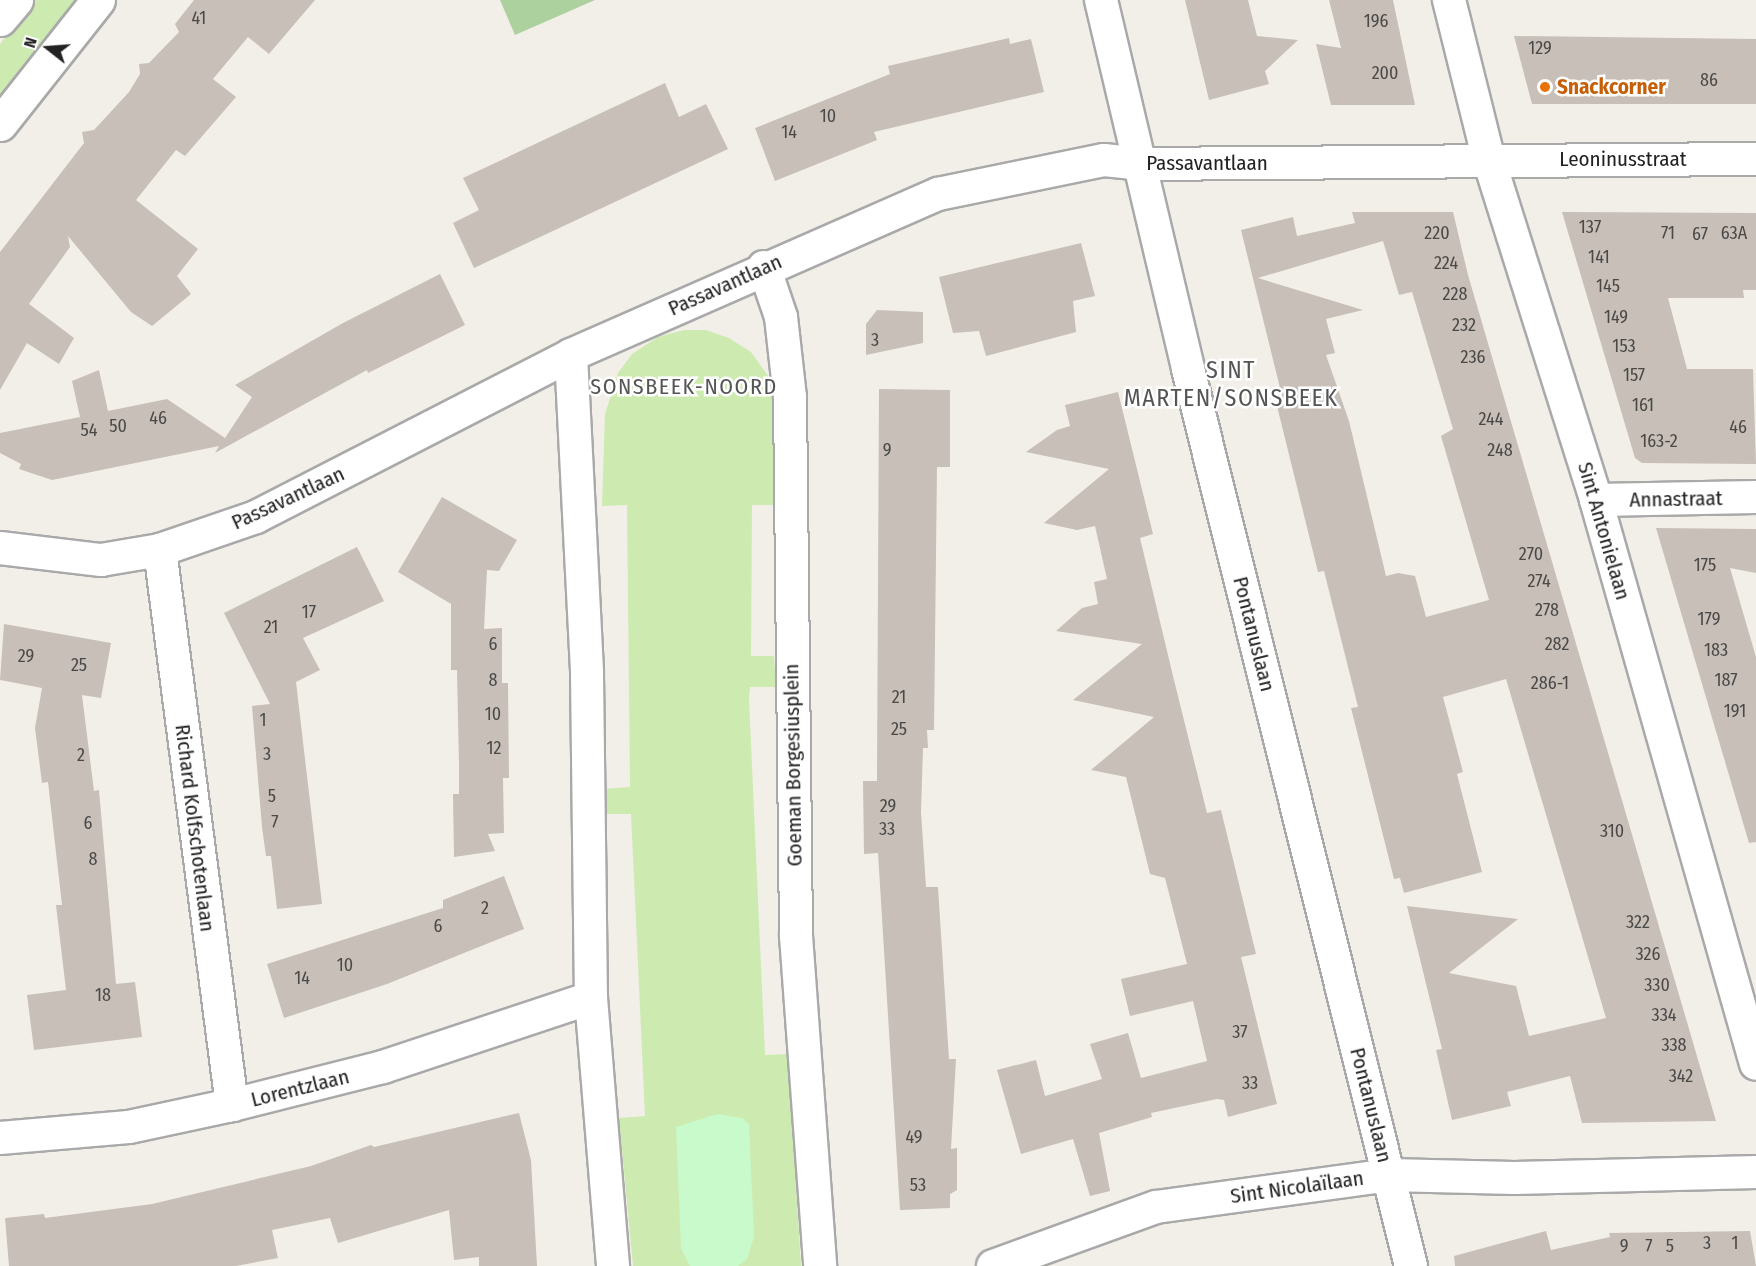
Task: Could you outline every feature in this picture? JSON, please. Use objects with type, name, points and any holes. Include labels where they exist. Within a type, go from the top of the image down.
[{"type":"street","points":[[0,19],[16,0]]},
{"type":"street","points":[[0,124],[98,0]]},
{"type":"street","name":"Pontanuslaan","points":[[1101,0],[1412,1266]]},
{"type":"street","name":"Sint Antonielaan","points":[[1449,0],[1489,160],[1596,500],[1756,1064]]},
{"type":"street","name":"Leoninusstraat","points":[[1489,160],[1756,159]]},
{"type":"street","name":"Passavantlaan","points":[[0,548],[101,560],[160,550],[256,517],[571,355],[764,267],[938,194],[1104,160],[1141,164],[1489,160]]},
{"type":"street","name":"Goeman Borgesiusplein","points":[[764,267],[781,316],[790,397],[796,936],[820,1266]]},
{"type":"street","points":[[571,355],[587,674],[591,998],[613,1266]]},
{"type":"street","name":"Annastraat","points":[[1596,500],[1756,497]]},
{"type":"street","name":"Richard Kolfschotenlaan","points":[[160,550],[232,1106]]},
{"type":"street","name":"Lorentzlaan","points":[[0,1138],[129,1127],[232,1106],[383,1067],[591,998]]},
{"type":"street","name":"Sint Nicolaïlaan","points":[[993,1266],[1156,1207],[1389,1175],[1514,1178],[1756,1172]]},
{"type":"green space","points":[[35,0],[79,0],[0,98],[0,44]]},
{"type":"green space","points":[[500,0],[595,0],[515,35]]},
{"type":"green space","points":[[684,330],[706,330],[729,338],[751,352],[768,376],[778,407],[775,505],[752,505],[751,656],[774,656],[776,687],[750,687],[749,699],[765,1055],[788,1054],[801,1266],[633,1266],[619,1118],[645,1116],[631,814],[604,814],[603,789],[630,787],[627,505],[602,506],[605,414],[618,373],[632,354],[658,337]]},
{"type":"green space","points":[[717,1114],[742,1118],[749,1124],[754,1237],[747,1259],[738,1266],[690,1266],[681,1248],[676,1127]]},
{"type":"building","points":[[194,0],[315,0],[269,54],[248,37],[213,79],[236,97],[185,156],[176,150],[136,200],[198,249],[177,276],[191,294],[152,326],[131,312],[68,236],[70,247],[29,304],[74,338],[59,364],[27,343],[0,390],[0,252],[84,143],[82,132],[94,130],[129,92],[140,74],[139,64],[149,63],[179,32],[175,24]]},
{"type":"building","points":[[1185,0],[1248,0],[1257,36],[1298,40],[1265,71],[1269,84],[1209,100]]},
{"type":"building","points":[[1329,0],[1393,0],[1415,105],[1331,105],[1316,44],[1341,48]]},
{"type":"building","points":[[1514,36],[1756,39],[1756,104],[1532,104]]},
{"type":"building","points":[[1009,38],[1010,44],[1031,39],[1044,92],[874,132],[877,140],[775,181],[755,128],[890,74],[888,66]]},
{"type":"building","points":[[665,83],[679,117],[706,104],[728,149],[474,268],[453,223],[479,210],[463,178]]},
{"type":"building","points":[[1352,212],[1453,212],[1468,275],[1716,1121],[1582,1123],[1570,1076],[1507,1092],[1511,1106],[1452,1120],[1436,1050],[1442,1049],[1407,906],[1518,919],[1449,973],[1516,986],[1529,1036],[1606,1018],[1506,679],[1443,697],[1463,772],[1457,774],[1482,872],[1404,893],[1400,878],[1394,879],[1351,708],[1358,707],[1324,571],[1318,572],[1276,402],[1283,400],[1241,230],[1293,217],[1297,236],[1355,223]],"holes":[[[1383,241],[1399,295],[1412,292],[1453,429],[1441,436],[1489,600],[1426,617],[1415,576],[1398,573],[1386,576],[1349,421],[1326,355],[1335,353],[1326,319],[1363,310],[1258,278]]]},
{"type":"building","points":[[1562,212],[1756,213],[1756,290],[1743,290],[1744,298],[1668,298],[1687,369],[1753,369],[1756,464],[1642,463],[1635,458]]},
{"type":"building","points":[[1081,243],[1095,296],[1073,301],[1076,332],[986,356],[979,331],[953,333],[939,277]]},
{"type":"building","points":[[440,274],[465,325],[368,373],[367,370],[215,453],[219,446],[52,480],[19,469],[21,464],[0,453],[0,433],[80,417],[72,381],[99,370],[108,411],[167,399],[225,438],[252,397],[235,385],[343,323]]},
{"type":"building","points":[[877,310],[923,312],[923,343],[866,355],[866,324]]},
{"type":"building","points":[[879,389],[950,390],[950,467],[937,467],[934,730],[927,730],[928,748],[923,748],[921,812],[926,887],[938,887],[949,1059],[956,1059],[951,1149],[957,1148],[957,1190],[950,1194],[950,1208],[900,1210],[878,853],[864,854],[863,781],[877,781]]},
{"type":"building","points":[[1118,392],[1153,534],[1140,538],[1173,676],[1207,813],[1221,810],[1256,954],[1241,957],[1277,1104],[1228,1117],[1224,1100],[1217,1099],[1151,1113],[1152,1117],[1099,1133],[1110,1191],[1090,1196],[1073,1139],[1021,1154],[997,1070],[1036,1060],[1045,1096],[1102,1079],[1090,1044],[1128,1033],[1141,1078],[1207,1061],[1193,1001],[1130,1016],[1121,979],[1187,964],[1165,878],[1150,874],[1126,777],[1091,770],[1154,717],[1073,700],[1142,644],[1056,631],[1082,608],[1098,604],[1094,582],[1107,579],[1095,526],[1077,530],[1044,523],[1109,469],[1026,452],[1057,430],[1070,426],[1065,405]]},
{"type":"building","points":[[442,497],[517,540],[499,571],[487,570],[484,629],[502,628],[502,683],[508,683],[509,778],[503,778],[504,833],[488,834],[495,851],[454,857],[453,794],[459,794],[459,765],[457,670],[451,670],[451,604],[398,572]]},
{"type":"building","points":[[1656,528],[1756,529],[1756,573],[1730,568],[1756,657],[1756,842],[1749,843]]},
{"type":"building","points":[[357,547],[384,601],[303,638],[320,670],[296,682],[322,904],[277,909],[271,856],[266,856],[262,827],[252,706],[270,704],[224,613]]},
{"type":"building","points":[[4,624],[111,643],[101,698],[82,695],[94,791],[99,790],[116,984],[135,982],[142,1037],[34,1050],[27,995],[66,990],[56,905],[62,905],[48,782],[42,783],[35,728],[42,688],[0,680]]},
{"type":"building","points":[[504,876],[524,929],[387,984],[284,1018],[267,964],[443,908],[443,900]]},
{"type":"building","points":[[519,1113],[531,1160],[537,1266],[479,1266],[479,1257],[454,1260],[449,1210],[338,1243],[330,1218],[272,1230],[278,1258],[236,1266],[9,1266],[5,1218],[44,1214],[45,1218],[152,1204],[311,1166],[371,1145],[374,1147]]},
{"type":"building","points":[[1546,1231],[1551,1250],[1610,1237],[1609,1233],[1750,1231],[1756,1266],[1455,1266],[1454,1256]]},
{"type":"place","name":"Snackcorner","points":[[1545,87]]},
{"type":"district","name":"SINT MARTEN/SONSBEEK","points":[[1231,385]]},
{"type":"district","name":"SONSBEEK-NOORD","points":[[684,387]]}]
